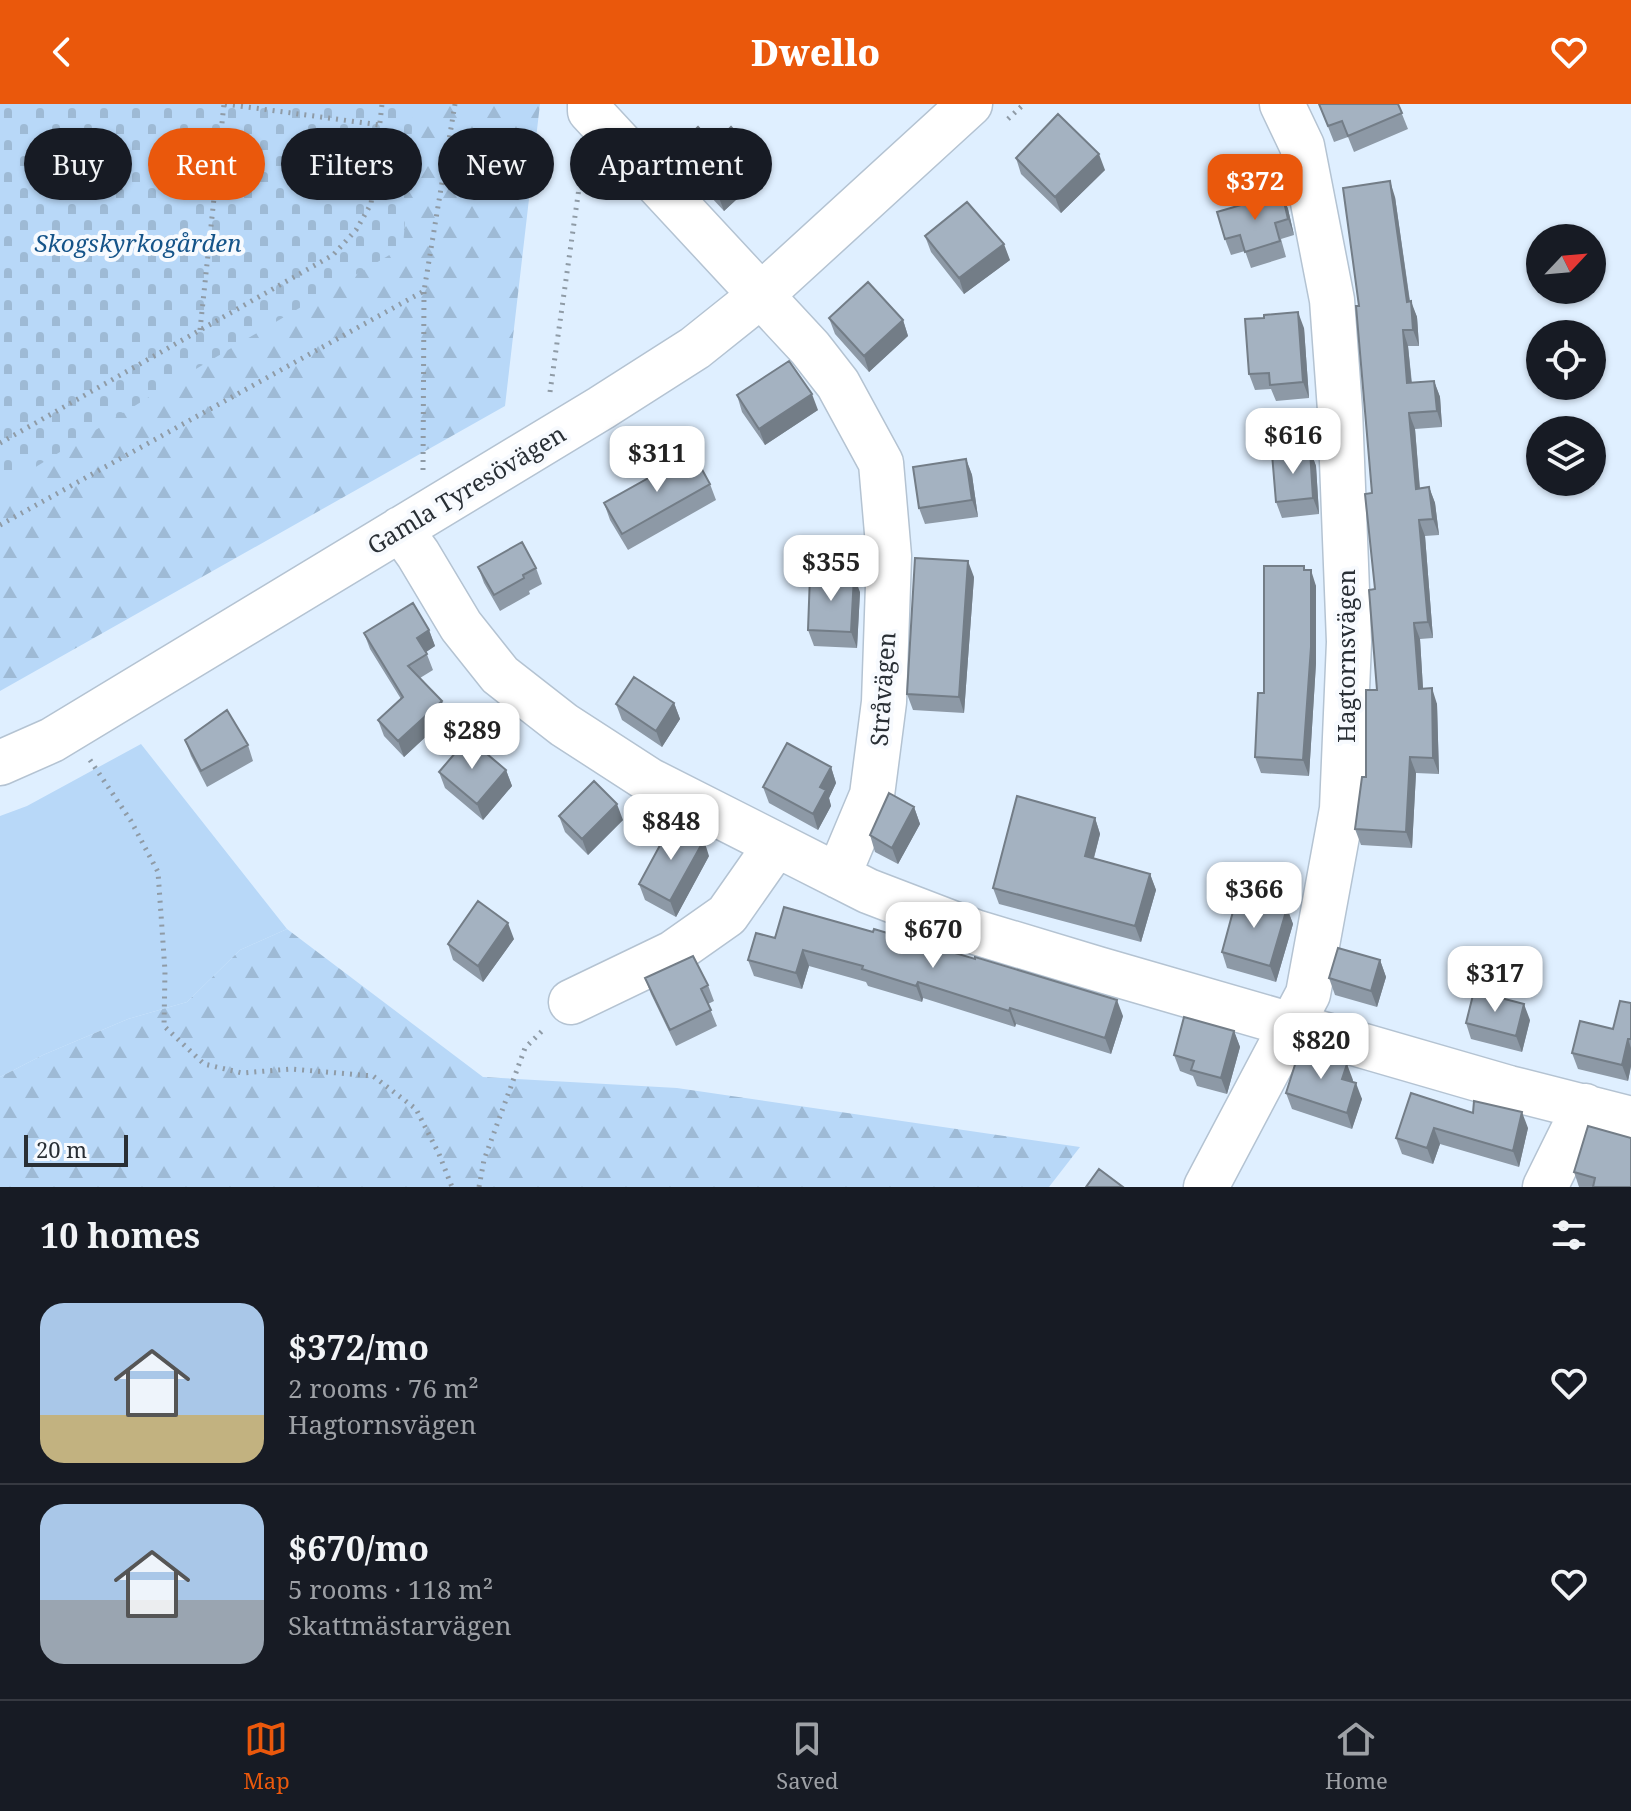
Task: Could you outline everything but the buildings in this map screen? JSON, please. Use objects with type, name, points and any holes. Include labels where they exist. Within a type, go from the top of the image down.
[{"type":"street","name":"Gamla Tyresövägen","points":[[0,763],[52,740],[695,348],[760,296],[970,104]]},
{"type":"street","name":"Hagtornsvägen","points":[[1206,1187],[1308,994],[1342,809],[1349,642],[1340,410],[1332,300],[1302,146],[1282,104]]},
{"type":"street","name":"Stråvägen","points":[[590,108],[810,348],[838,384],[881,463],[889,556],[884,702],[872,795],[838,876]]},
{"type":"street","points":[[400,529],[461,626],[500,675],[564,725],[649,780],[868,891],[975,932],[1509,1088],[1631,1119]]},
{"type":"street","points":[[571,1002],[673,953],[727,915],[776,845]]},
{"type":"street","points":[[1545,1187],[1585,1106]]},
{"type":"path","points":[[200,330],[225,104],[380,125]]},
{"type":"path","points":[[0,443],[333,255],[356,230],[371,204],[382,104]]},
{"type":"path","points":[[423,480],[424,291],[455,104]]},
{"type":"path","points":[[550,393],[590,108]]},
{"type":"path","points":[[0,525],[424,291]]},
{"type":"path","points":[[87,755],[131,821],[158,872],[165,971],[164,1026],[204,1064],[242,1073],[291,1069],[373,1076],[416,1109],[452,1187]]},
{"type":"path","points":[[479,1187],[484,1160],[525,1048],[571,1002]]},
{"type":"green space","points":[[0,104],[540,104],[537,128],[438,128],[438,200],[529,200],[505,406],[0,691]]},
{"type":"green space","name":"Skogskyrkogården","points":[[0,104],[414,104],[412,128],[281,128],[281,200],[407,200],[403,247],[0,489]]},
{"type":"green space","points":[[141,744],[287,929],[240,950],[187,1002],[128,1019],[0,1077],[0,816],[27,806]]},
{"type":"green space","points":[[287,929],[483,1077],[677,1088],[1080,1147],[1049,1187],[0,1187],[0,1077],[128,1019],[187,1002],[240,950]]}]
